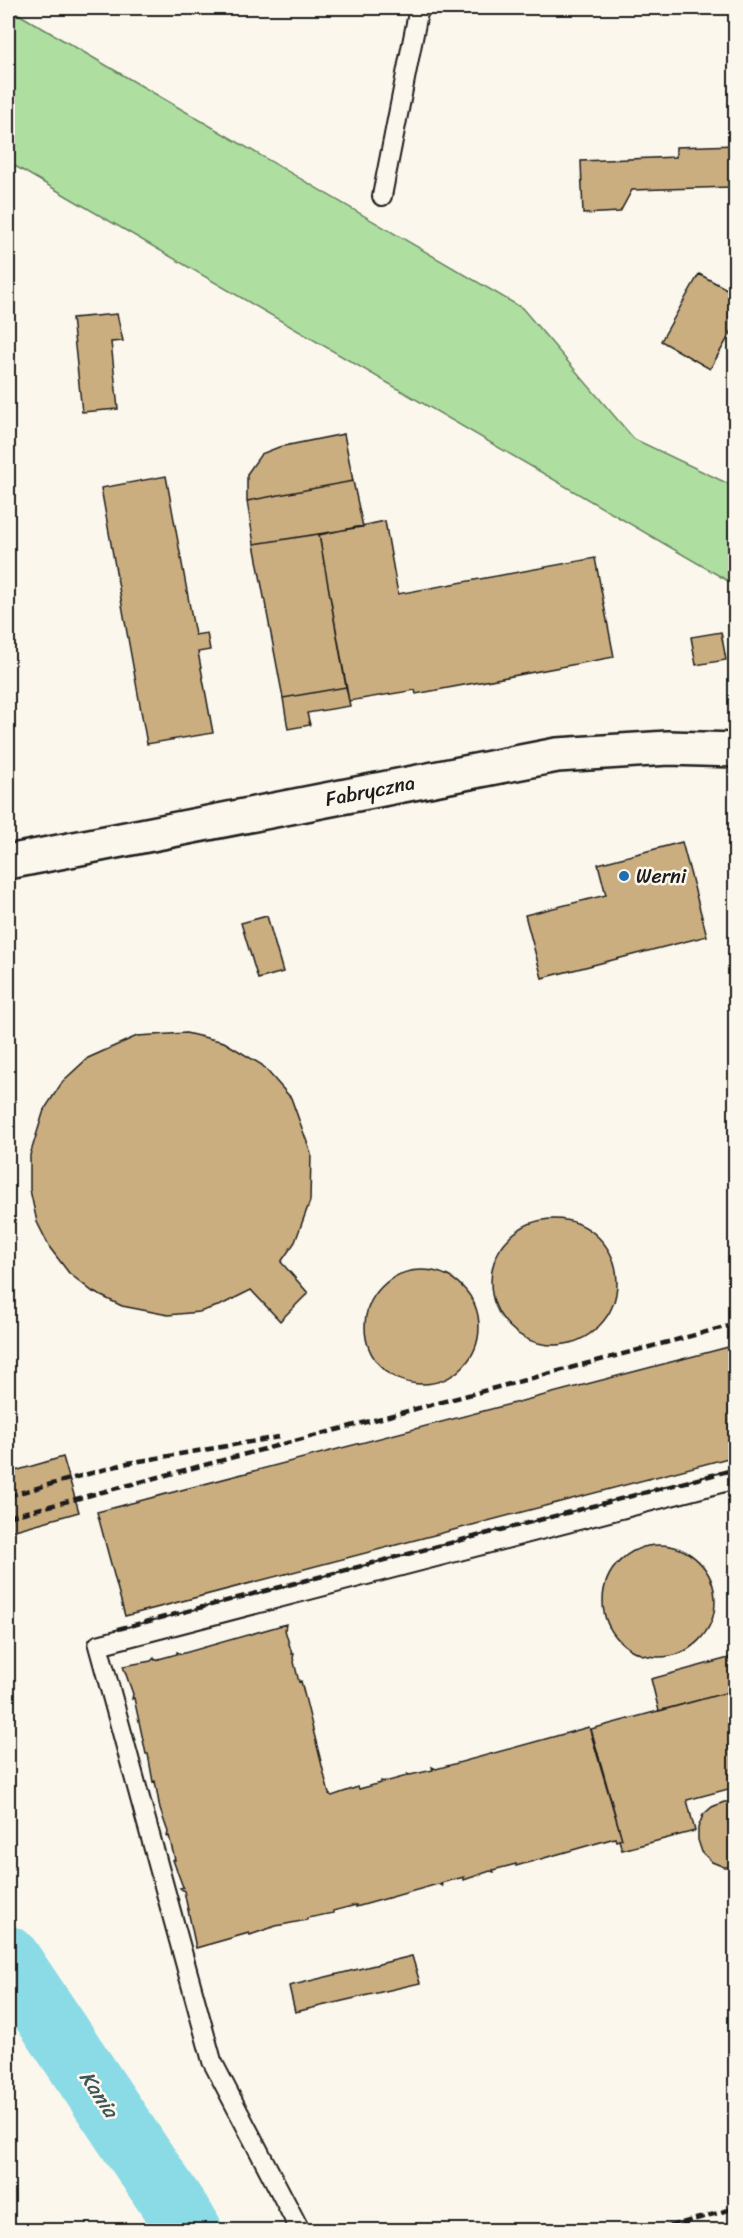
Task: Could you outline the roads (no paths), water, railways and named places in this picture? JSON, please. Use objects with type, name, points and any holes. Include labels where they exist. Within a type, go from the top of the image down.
[{"type":"street","name":"Fabryczna","points":[[8,862],[557,755],[668,748],[735,750]]},
{"type":"lane","points":[[382,196],[419,8]]},
{"type":"lane","points":[[300,2230],[212,2061],[98,1645],[735,1479]]},
{"type":"waterway","name":"Kania","points":[[8,1958],[190,2230]]},
{"type":"railway","points":[[8,1517],[736,1324]]},
{"type":"railway","points":[[8,1496],[128,1463],[279,1437]]},
{"type":"railway","points":[[118,1629],[736,1469]]},
{"type":"railway","points":[[656,2230],[736,2208]]},
{"type":"place","name":"Werni","points":[[624,876]]}]
